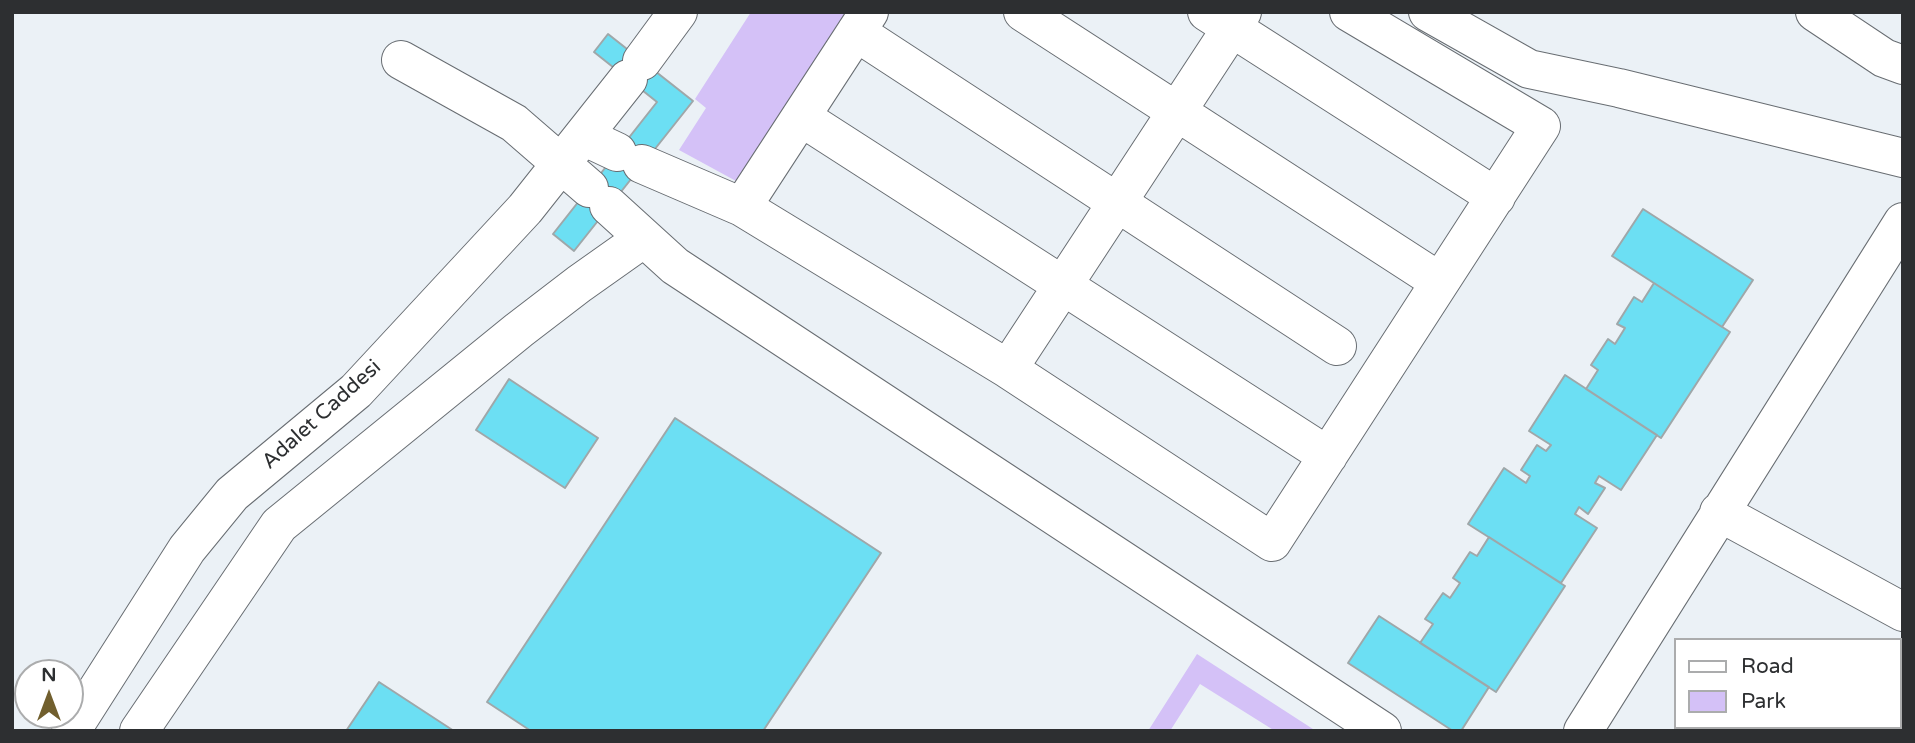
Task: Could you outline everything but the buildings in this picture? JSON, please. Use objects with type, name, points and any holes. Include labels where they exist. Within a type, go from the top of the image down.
[{"type":"street","name":"Adalet Caddesi","points":[[71,731],[187,549],[232,494],[356,391],[525,209],[585,173],[631,75],[678,12]]},
{"type":"street","points":[[1023,12],[1440,282]]},
{"type":"street","points":[[585,173],[630,158],[742,207],[1008,369],[1272,542],[1541,126],[1349,12]]},
{"type":"street","points":[[1428,12],[1529,69],[1619,88],[1903,158]]},
{"type":"street","points":[[1815,12],[1884,58],[1903,65]]},
{"type":"street","points":[[1008,369],[1176,112],[1227,18],[1496,197]]},
{"type":"street","points":[[742,207],[863,22],[1118,201],[1337,346]]},
{"type":"street","points":[[401,60],[514,122],[585,173],[644,239],[675,266],[1382,731]]},
{"type":"street","points":[[801,117],[1328,456]]},
{"type":"street","points":[[1583,731],[1903,222]]},
{"type":"street","points":[[139,731],[279,525],[519,330],[644,239]]},
{"type":"street","points":[[1719,512],[1903,612]]},
{"type":"green space","points":[[751,12],[846,12],[736,181],[679,150],[706,108],[695,99]]},
{"type":"green space","points":[[1197,654],[1316,731],[1275,731],[1200,684],[1170,731],[1148,731]]}]
